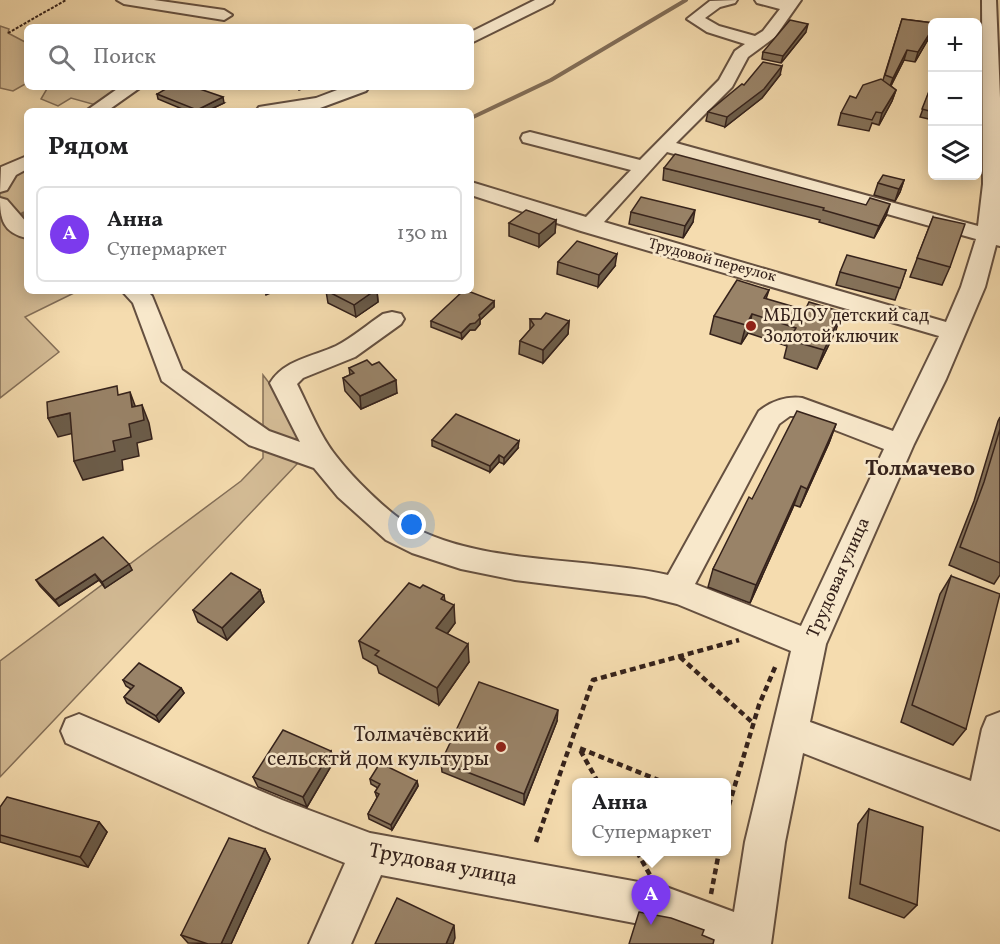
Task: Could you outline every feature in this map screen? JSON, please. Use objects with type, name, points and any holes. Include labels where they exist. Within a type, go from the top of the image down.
[{"type":"street","points":[[124,0],[229,9],[216,24]]},
{"type":"street","points":[[474,36],[547,0]]},
{"type":"street","points":[[730,0],[715,4],[694,19],[713,29],[757,42]]},
{"type":"street","points":[[589,226],[663,145],[726,83],[741,54],[769,34],[791,3],[762,0]]},
{"type":"street","name":"Трудовая улица","points":[[79,730],[277,817],[370,853],[666,908],[751,942],[765,842],[772,727],[791,636],[900,444],[994,238],[993,2]]},
{"type":"street","points":[[100,108],[127,90]]},
{"type":"street","points":[[286,108],[320,103],[352,90]]},
{"type":"street","points":[[530,138],[644,167]]},
{"type":"street","points":[[663,145],[994,238]]},
{"type":"street","points":[[2,176],[24,164]]},
{"type":"street","name":"Трудовой переулок","points":[[474,189],[589,226],[799,285],[953,332]]},
{"type":"street","points":[[0,204],[24,230]]},
{"type":"street","points":[[137,294],[144,301],[171,375],[260,438],[324,461]]},
{"type":"street","points":[[392,319],[346,351],[294,372],[283,383],[324,461],[348,489],[397,532],[423,545],[460,557],[515,567],[626,580],[676,590],[791,636]]},
{"type":"street","points":[[676,590],[769,418],[779,409],[790,405],[802,407],[900,444]]},
{"type":"street","points":[[772,727],[993,808],[1000,729]]},
{"type":"street","points":[[330,944],[370,853]]},
{"type":"path","points":[[8,33],[66,0]]},
{"type":"path","points":[[536,842],[593,680],[679,656],[791,636],[772,727],[731,802]]},
{"type":"path","points":[[679,656],[772,727]]},
{"type":"path","points":[[570,745],[651,778]]},
{"type":"path","points":[[579,748],[595,778]]},
{"type":"shaded area","points":[[0,26],[9,29],[8,33],[24,41],[24,85],[13,91],[0,88]]},
{"type":"shaded area","points":[[46,90],[128,90],[103,107],[71,98],[58,106],[41,99]]},
{"type":"shaded area","points":[[24,166],[24,294],[72,294],[25,317],[59,352],[0,398],[0,168]]},
{"type":"shaded area","points":[[263,375],[316,444],[0,777],[0,661],[241,481],[263,458]]},
{"type":"building","points":[[902,19],[928,22],[928,36],[918,52],[907,50],[893,78],[885,75]]},
{"type":"building","points":[[790,20],[808,24],[783,56],[763,52]]},
{"type":"building","points":[[763,62],[782,66],[764,89],[727,117],[708,112],[742,84],[744,85]]},
{"type":"building","points":[[881,79],[896,90],[882,113],[876,112],[872,120],[841,113],[850,96],[856,98],[863,85]]},
{"type":"building","points":[[164,90],[203,90],[223,97],[201,108],[192,108],[157,94]]},
{"type":"building","points":[[928,94],[928,111],[922,109]]},
{"type":"building","points":[[675,154],[866,205],[870,198],[890,204],[879,226],[823,210],[824,208],[664,168]]},
{"type":"building","points":[[883,175],[904,180],[899,189],[878,183]]},
{"type":"building","points":[[641,197],[695,210],[685,226],[631,212]]},
{"type":"building","points":[[526,210],[556,220],[539,234],[509,223]]},
{"type":"building","points":[[933,217],[965,224],[950,267],[917,258]]},
{"type":"building","points":[[577,241],[617,254],[599,275],[558,262]]},
{"type":"building","points":[[847,255],[906,270],[900,288],[840,272]]},
{"type":"building","points":[[737,280],[769,290],[764,298],[805,310],[809,302],[842,312],[824,350],[789,340],[796,328],[752,314],[746,325],[714,316]]},
{"type":"building","points":[[474,293],[494,301],[479,315],[480,318],[475,323],[470,324],[461,333],[431,321],[460,294]]},
{"type":"building","points":[[333,294],[370,294],[354,305]]},
{"type":"building","points":[[546,313],[569,321],[543,350],[520,341],[534,325],[530,319],[541,319]]},
{"type":"building","points":[[367,360],[372,365],[379,362],[396,380],[360,396],[343,378],[354,373],[349,368]]},
{"type":"building","points":[[117,386],[118,395],[130,392],[132,407],[142,405],[144,420],[129,424],[131,437],[113,441],[115,451],[74,461],[70,413],[48,418],[47,402]]},
{"type":"building","points":[[797,411],[836,424],[807,489],[801,486],[756,585],[713,569],[749,497],[752,499]]},
{"type":"building","points":[[456,414],[519,441],[504,458],[499,455],[490,466],[432,440]]},
{"type":"building","points":[[1000,429],[1000,563],[960,547],[984,482]]},
{"type":"building","points":[[103,537],[129,564],[102,582],[95,574],[55,600],[36,580]]},
{"type":"building","points":[[231,573],[260,590],[222,628],[193,610]]},
{"type":"building","points":[[951,576],[1000,594],[966,729],[912,705]]},
{"type":"building","points":[[409,583],[420,588],[423,585],[444,595],[441,599],[454,605],[436,628],[468,644],[437,688],[375,655],[379,651],[359,641]]},
{"type":"building","points":[[139,663],[181,688],[156,716],[124,697],[134,686],[123,680]]},
{"type":"building","name":"Толмачёвский сельсктй дом культуры","points":[[479,682],[558,710],[524,794],[441,762]]},
{"type":"building","points":[[283,730],[331,751],[303,797],[253,777]]},
{"type":"building","points":[[380,763],[417,781],[391,825],[368,814],[379,794],[375,792],[380,784],[370,779]]},
{"type":"building","points":[[7,797],[99,822],[80,857],[0,835],[0,807]]},
{"type":"building","points":[[869,809],[923,827],[917,905],[860,884]]},
{"type":"building","points":[[229,838],[265,849],[221,944],[208,944],[181,935]]},
{"type":"building","points":[[397,898],[454,925],[446,944],[375,944]]},
{"type":"building","points":[[639,912],[671,918],[704,930],[702,935],[714,940],[713,944],[629,944]]},
{"type":"waterway","points":[[474,117],[551,80],[686,0]]},
{"type":"place","name":"МБДОУ детский сад Золотой ключик","points":[[751,326]]},
{"type":"place","name":"Толмачёвский сельсктй дом культуры","points":[[501,747]]},
{"type":"place","name":"Анна","points":[[651,925]]},
{"type":"district","name":"Толмачево","points":[[920,469]]}]
